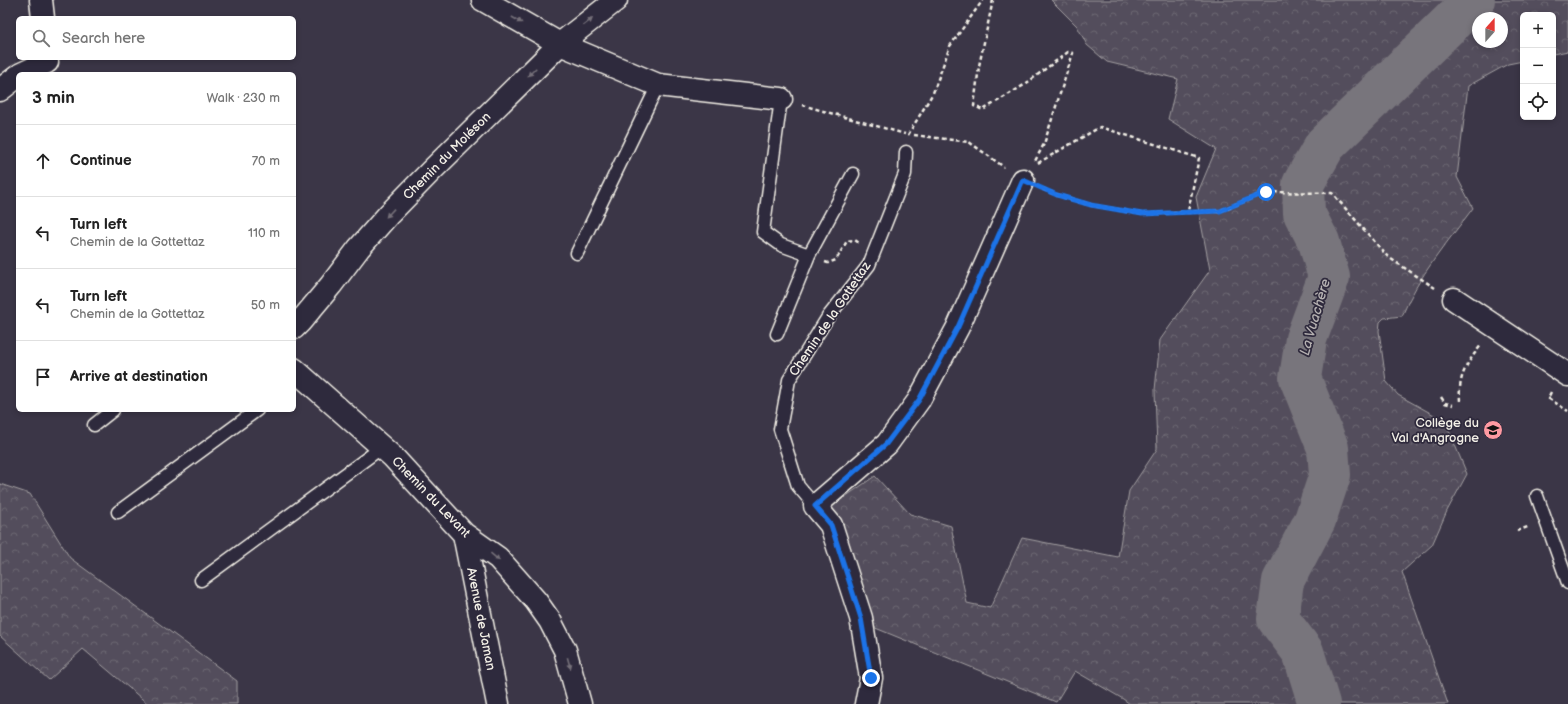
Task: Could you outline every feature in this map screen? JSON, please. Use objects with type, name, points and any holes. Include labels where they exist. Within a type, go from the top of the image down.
[{"type":"street","points":[[41,0],[43,16]]},
{"type":"street","points":[[483,0],[560,44],[658,86],[780,99]]},
{"type":"street","name":"Chemin du Moléson","points":[[296,326],[331,285],[359,248],[389,214],[560,44],[616,0]]},
{"type":"street","points":[[27,72],[49,65]]},
{"type":"street","points":[[0,90],[16,78]]},
{"type":"street","points":[[815,506],[886,444],[919,400],[958,327],[1023,180]]},
{"type":"street","points":[[1454,299],[1568,375]]},
{"type":"street","name":"Chemin du Levant","points":[[297,376],[393,457],[464,534],[498,558],[536,601],[550,621],[565,650],[580,704]]},
{"type":"street","name":"Chemin de la Gottettaz","points":[[815,506],[831,525],[861,618],[871,678],[866,704]]},
{"type":"street","name":"Avenue de Jaman","points":[[464,534],[498,704]]},
{"type":"lane","points":[[577,254],[658,86]]},
{"type":"lane","points":[[780,99],[763,232],[781,245],[810,255]]},
{"type":"lane","name":"Chemin de la Gottettaz","points":[[815,506],[798,486],[780,429],[789,380],[828,317],[869,265],[905,174],[906,152]]},
{"type":"lane","points":[[777,334],[810,255],[853,174]]},
{"type":"lane","points":[[94,425],[110,412]]},
{"type":"lane","points":[[118,512],[254,412]]},
{"type":"lane","name":"Chemin du Levant","points":[[201,580],[381,448]]},
{"type":"lane","points":[[1537,496],[1568,583]]},
{"type":"path","points":[[906,152],[908,134],[933,93],[950,46],[983,0]]},
{"type":"path","points":[[992,0],[979,66],[974,106],[983,110],[1024,85],[1068,52],[1073,53],[1044,144],[1033,166],[1100,127],[1199,158],[1188,211]]},
{"type":"path","points":[[780,99],[908,134],[969,142],[1023,180],[1057,195],[1098,206],[1142,214],[1188,211],[1220,211],[1266,192],[1332,193],[1388,256],[1454,299]]},
{"type":"path","points":[[810,255],[828,263],[836,260],[847,241],[855,240],[872,256]]},
{"type":"path","points":[[1460,401],[1459,388],[1467,364],[1495,327]]},
{"type":"path","points":[[1441,397],[1445,403],[1452,405]]},
{"type":"green space","points":[[1051,0],[1568,0],[1568,51],[1556,53],[1556,12],[1520,12],[1520,62],[1508,64],[1468,86],[1457,177],[1473,208],[1425,273],[1416,287],[1402,316],[1384,318],[1380,322],[1379,331],[1386,381],[1398,395],[1445,421],[1467,474],[1447,511],[1432,545],[1402,572],[1448,704],[1130,704],[1075,671],[1056,702],[873,627],[832,506],[875,476],[910,514],[951,526],[967,603],[990,608],[1022,538],[1118,557],[1129,491],[1157,449],[1155,390],[1160,340],[1210,270],[1196,197],[1216,149],[1168,119],[1178,79],[1107,62],[1087,45],[1077,26]]},
{"type":"green space","points":[[0,484],[30,494],[70,558],[237,681],[237,704],[148,704],[83,649],[49,680],[0,636]]},
{"type":"waterway","name":"La Vuachère","points":[[1319,704],[1303,652],[1278,619],[1283,581],[1315,520],[1330,475],[1328,448],[1300,378],[1306,339],[1329,277],[1319,242],[1304,213],[1303,184],[1325,145],[1474,0]]},
{"type":"place","name":"Collège du Val d'Angrogne","points":[[1493,430]]},
{"type":"route","points":[[871,678],[861,618],[831,525],[815,506],[886,444],[919,400],[958,327],[1023,180],[1057,195],[1091,205],[1142,214],[1188,211],[1220,211],[1266,192]]}]
